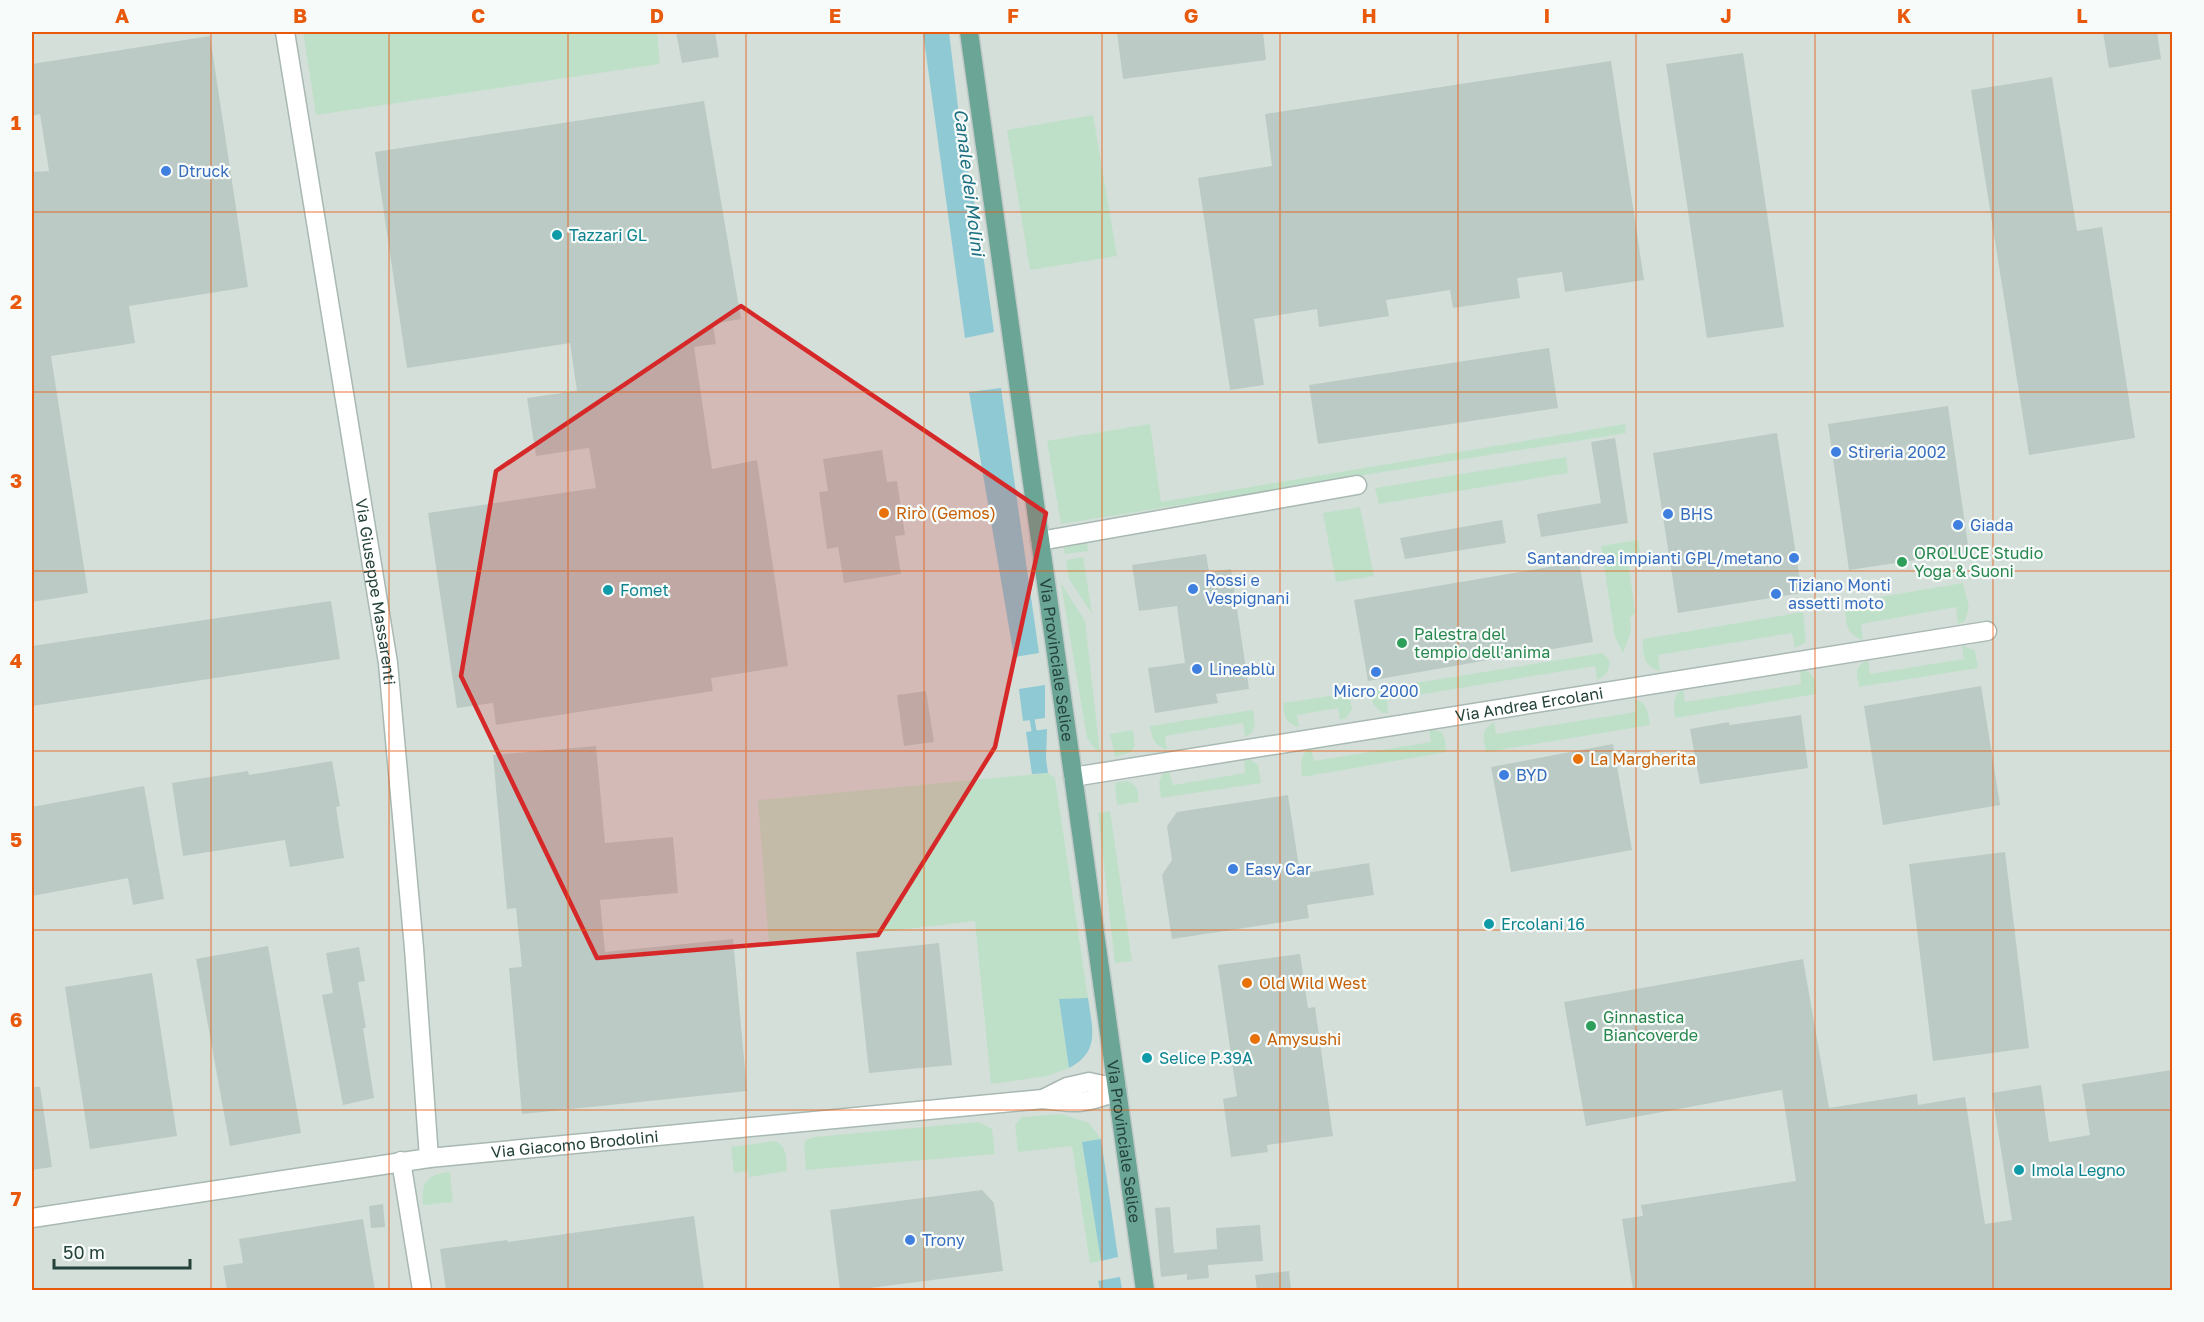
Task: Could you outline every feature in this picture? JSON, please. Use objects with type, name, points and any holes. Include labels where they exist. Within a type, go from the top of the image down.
[{"type":"main road","name":"Via Provinciale Selice","points":[[969,32],[1145,1290]]},
{"type":"street","name":"Via Giuseppe Massarenti","points":[[285,32],[388,663],[414,948],[429,1158]]},
{"type":"street","points":[[1041,542],[1357,485]]},
{"type":"street","name":"Via Andrea Ercolani","points":[[1073,777],[1986,631]]},
{"type":"street","points":[[1089,1082],[1112,1057]]},
{"type":"street","points":[[1043,1099],[1067,1087],[1089,1082],[1117,1090]]},
{"type":"street","name":"Via Giacomo Brodolini","points":[[32,1218],[401,1161],[1043,1099],[1072,1103],[1094,1101],[1117,1090]]},
{"type":"street","points":[[1094,1101],[1121,1117]]},
{"type":"street","points":[[401,1161],[422,1290]]},
{"type":"highlighted area","points":[[741,306],[1046,513],[995,747],[878,935],[597,958],[461,676],[496,471]]},
{"type":"shaded area","points":[[32,32],[2172,32],[2172,1290],[32,1290]]},
{"type":"green space","points":[[303,32],[657,32],[660,64],[316,115]]},
{"type":"green space","points":[[1093,115],[1117,256],[1030,270],[1007,130]]},
{"type":"green space","points":[[1150,424],[1161,502],[1625,424],[1626,433],[1061,524],[1047,441]]},
{"type":"green space","points":[[1566,457],[1568,473],[1379,504],[1375,488]]},
{"type":"green space","points":[[1360,507],[1374,576],[1336,582],[1323,513]]},
{"type":"green space","points":[[1638,540],[1641,558],[1628,560],[1635,613],[1630,618],[1631,632],[1623,653],[1615,637],[1601,546]]},
{"type":"green space","points":[[1087,541],[1088,551],[1065,554],[1063,545]]},
{"type":"green space","points":[[1083,557],[1092,614],[1069,579],[1066,560]]},
{"type":"green space","points":[[1061,583],[1085,621],[1100,753],[1087,738]]},
{"type":"green space","points":[[1963,583],[1969,608],[1965,621],[1958,624],[1956,607],[1861,624],[1863,640],[1852,634],[1847,626],[1845,603]]},
{"type":"green space","points":[[1803,612],[1806,642],[1795,648],[1792,633],[1658,655],[1660,671],[1650,666],[1645,659],[1643,639]]},
{"type":"green space","points":[[1962,645],[1975,651],[1978,668],[1859,687],[1858,668],[1868,660],[1870,674],[1964,659]]},
{"type":"green space","points":[[1602,653],[1609,659],[1609,666],[1607,672],[1597,680],[1595,666],[1387,700],[1388,713],[1382,713],[1373,704],[1371,690]]},
{"type":"green space","points":[[1800,670],[1809,672],[1811,675],[1816,694],[1675,718],[1675,698],[1683,689],[1685,702],[1801,684]]},
{"type":"green space","points":[[1349,693],[1352,709],[1346,718],[1340,720],[1338,708],[1297,715],[1299,727],[1288,722],[1285,716],[1283,703]]},
{"type":"green space","points":[[1634,700],[1645,705],[1650,725],[1486,752],[1485,731],[1494,722],[1496,734],[1636,712]]},
{"type":"green space","points":[[1253,710],[1255,724],[1252,733],[1245,737],[1243,723],[1165,736],[1167,750],[1156,744],[1150,726]]},
{"type":"green space","points":[[1429,729],[1441,732],[1445,739],[1446,752],[1302,777],[1303,757],[1311,748],[1314,761],[1431,742]]},
{"type":"green space","points":[[1133,730],[1135,746],[1131,752],[1115,757],[1110,734]]},
{"type":"green space","points":[[1244,759],[1251,760],[1258,765],[1261,783],[1161,798],[1159,783],[1162,774],[1169,771],[1173,785],[1245,773]]},
{"type":"green space","points":[[1048,773],[1055,778],[1088,998],[1059,1000],[1069,1068],[1047,1076],[991,1084],[975,921],[769,945],[758,800]]},
{"type":"green space","points":[[1127,781],[1137,789],[1139,802],[1117,805],[1115,783]]},
{"type":"green space","points":[[1110,811],[1132,961],[1115,963],[1098,813]]},
{"type":"green space","points":[[1061,1114],[1089,1123],[1101,1139],[1082,1143],[1101,1261],[1090,1263],[1072,1146],[1018,1152],[1015,1125],[1022,1117]]},
{"type":"green space","points":[[979,1122],[992,1129],[995,1154],[806,1170],[804,1146],[806,1140],[814,1137]]},
{"type":"green space","points":[[774,1141],[784,1149],[787,1171],[749,1177],[748,1171],[734,1173],[731,1147]]},
{"type":"green space","points":[[450,1172],[453,1202],[423,1205],[423,1190],[427,1181],[436,1175]]},
{"type":"water","points":[[923,32],[949,32],[961,132],[980,233],[994,332],[965,338]]},
{"type":"water","points":[[1001,388],[1039,653],[1014,657],[969,392]]},
{"type":"water","points":[[1045,685],[1045,718],[1023,721],[1019,689]]},
{"type":"water","points":[[1047,729],[1048,773],[1032,774],[1026,732]]},
{"type":"water","points":[[1088,998],[1092,1029],[1090,1046],[1086,1054],[1069,1068],[1059,999]]},
{"type":"water","points":[[1101,1139],[1118,1257],[1101,1261],[1082,1142]]},
{"type":"water","points":[[1120,1277],[1122,1290],[1100,1290],[1098,1281]]},
{"type":"building","points":[[676,32],[715,32],[719,57],[682,63]]},
{"type":"building","points":[[1117,32],[1263,32],[1266,60],[1123,79]]},
{"type":"building","points":[[2103,32],[2157,32],[2161,59],[2109,68]]},
{"type":"building","points":[[210,36],[248,287],[129,306],[135,343],[51,356],[88,593],[32,602],[32,172],[49,171],[40,114],[32,116],[32,64]]},
{"type":"building","points":[[1743,53],[1784,327],[1707,338],[1666,64]]},
{"type":"building","points":[[1611,61],[1644,280],[1565,292],[1562,272],[1517,278],[1520,298],[1453,308],[1450,290],[1386,300],[1389,316],[1319,327],[1317,309],[1254,319],[1264,385],[1230,390],[1198,178],[1272,166],[1265,114]]},
{"type":"building","points":[[2052,77],[2077,231],[2102,227],[2135,438],[2029,455],[1971,90]]},
{"type":"building","points":[[704,101],[741,319],[713,324],[716,344],[694,347],[712,469],[757,460],[788,666],[711,678],[713,691],[496,725],[493,703],[457,708],[428,513],[596,488],[589,448],[536,456],[527,398],[577,391],[570,343],[407,368],[375,152]]},
{"type":"building","points":[[1549,348],[1558,408],[1318,444],[1309,385]]},
{"type":"building","points":[[1948,406],[1969,552],[1849,570],[1828,424]]},
{"type":"building","points":[[1777,433],[1802,593],[1678,613],[1653,453]]},
{"type":"building","points":[[1615,438],[1628,523],[1541,537],[1537,514],[1601,503],[1591,442]]},
{"type":"building","points":[[882,450],[887,482],[897,481],[905,535],[895,536],[901,574],[844,583],[838,547],[827,549],[819,492],[828,491],[823,459]]},
{"type":"building","points":[[1502,520],[1506,543],[1405,559],[1400,538]]},
{"type":"building","points":[[1206,554],[1209,572],[1231,569],[1249,689],[1216,694],[1218,703],[1155,713],[1148,668],[1185,663],[1177,606],[1139,611],[1132,565]]},
{"type":"building","points":[[1579,562],[1593,642],[1368,681],[1354,600]]},
{"type":"building","points":[[331,601],[340,659],[32,706],[32,646]]},
{"type":"building","points":[[1981,686],[2000,805],[1883,825],[1864,706]]},
{"type":"building","points":[[926,691],[934,742],[904,746],[897,695]]},
{"type":"building","points":[[1801,715],[1808,768],[1700,784],[1690,729],[1729,722],[1729,725]]},
{"type":"building","points":[[1613,744],[1632,850],[1511,872],[1491,767]]},
{"type":"building","points":[[596,746],[605,843],[673,837],[678,893],[600,900],[605,952],[733,939],[747,1091],[522,1114],[509,968],[522,967],[516,908],[507,909],[493,755]]},
{"type":"building","points":[[332,761],[340,806],[336,807],[344,858],[290,867],[285,840],[183,856],[172,783],[248,771],[249,775]]},
{"type":"building","points":[[144,786],[164,899],[133,905],[128,878],[32,896],[32,807]]},
{"type":"building","name":"Easy Car","points":[[1288,795],[1300,874],[1369,863],[1374,895],[1307,905],[1309,918],[1172,939],[1162,875],[1172,860],[1167,826],[1177,812]]},
{"type":"building","points":[[2005,852],[2029,1048],[1933,1061],[1909,864]]},
{"type":"building","points":[[939,943],[952,1065],[869,1073],[856,952]]},
{"type":"building","points":[[268,946],[301,1133],[230,1146],[196,959]]},
{"type":"building","points":[[359,947],[365,981],[358,982],[374,1098],[343,1105],[322,995],[333,993],[326,953]]},
{"type":"building","points":[[1300,954],[1308,1008],[1315,1007],[1333,1136],[1267,1145],[1268,1152],[1231,1157],[1223,1099],[1237,1096],[1218,965]]},
{"type":"building","name":"Imola Legno","points":[[1803,959],[1829,1108],[1917,1094],[1918,1105],[1965,1097],[1985,1224],[2012,1220],[1992,1093],[2041,1085],[2049,1142],[2090,1135],[2082,1084],[2172,1070],[2172,1290],[1633,1290],[1622,1219],[1643,1216],[1641,1205],[1796,1181],[1782,1090],[1586,1126],[1564,1002]]},
{"type":"building","points":[[152,973],[177,1136],[90,1149],[65,987]]},
{"type":"building","points":[[32,1087],[40,1087],[52,1167],[32,1170]]},
{"type":"building","points":[[982,1190],[994,1203],[1003,1271],[840,1290],[830,1210]]},
{"type":"building","points":[[383,1204],[385,1227],[371,1228],[369,1206]]},
{"type":"building","points":[[1170,1207],[1174,1253],[1217,1249],[1216,1228],[1260,1225],[1263,1261],[1208,1265],[1209,1278],[1187,1280],[1187,1274],[1161,1277],[1155,1208]]},
{"type":"building","points":[[694,1216],[704,1290],[446,1290],[440,1249],[507,1240],[508,1242]]},
{"type":"building","points":[[363,1219],[375,1290],[227,1290],[223,1266],[243,1263],[239,1239]]},
{"type":"building","points":[[1289,1271],[1291,1290],[1257,1290],[1255,1275]]},
{"type":"waterway","name":"Canale dei Molini","points":[[1031,713],[1035,736]]},
{"type":"place","name":"Dtruck","points":[[166,171]]},
{"type":"place","name":"Tazzari GL","points":[[557,235]]},
{"type":"place","name":"Stireria 2002","points":[[1836,452]]},
{"type":"place","name":"Rirò (Gemos)","points":[[884,513]]},
{"type":"place","name":"BHS","points":[[1668,514]]},
{"type":"place","name":"Giada","points":[[1958,525]]},
{"type":"place","name":"Santandrea impianti GPL/metano","points":[[1794,558]]},
{"type":"place","name":"OROLUCE Studio Yoga & Suoni","points":[[1902,562]]},
{"type":"place","name":"Rossi e Vespignani","points":[[1193,589]]},
{"type":"place","name":"Fomet","points":[[608,590]]},
{"type":"place","name":"Tiziano Monti assetti moto","points":[[1776,594]]},
{"type":"place","name":"Palestra del tempio dell'anima","points":[[1402,643]]},
{"type":"place","name":"Lineablù","points":[[1197,669]]},
{"type":"place","name":"Micro 2000","points":[[1376,672]]},
{"type":"place","name":"La Margherita","points":[[1578,759]]},
{"type":"place","name":"BYD","points":[[1504,775]]},
{"type":"place","name":"Easy Car","points":[[1233,869]]},
{"type":"place","name":"Ercolani 16","points":[[1489,924]]},
{"type":"place","name":"Old Wild West","points":[[1247,983]]},
{"type":"place","name":"Ginnastica Biancoverde","points":[[1591,1026]]},
{"type":"place","name":"Amysushi","points":[[1255,1039]]},
{"type":"place","name":"Selice P.39A","points":[[1147,1058]]},
{"type":"place","name":"Imola Legno","points":[[2019,1170]]},
{"type":"place","name":"Trony","points":[[910,1240]]}]
